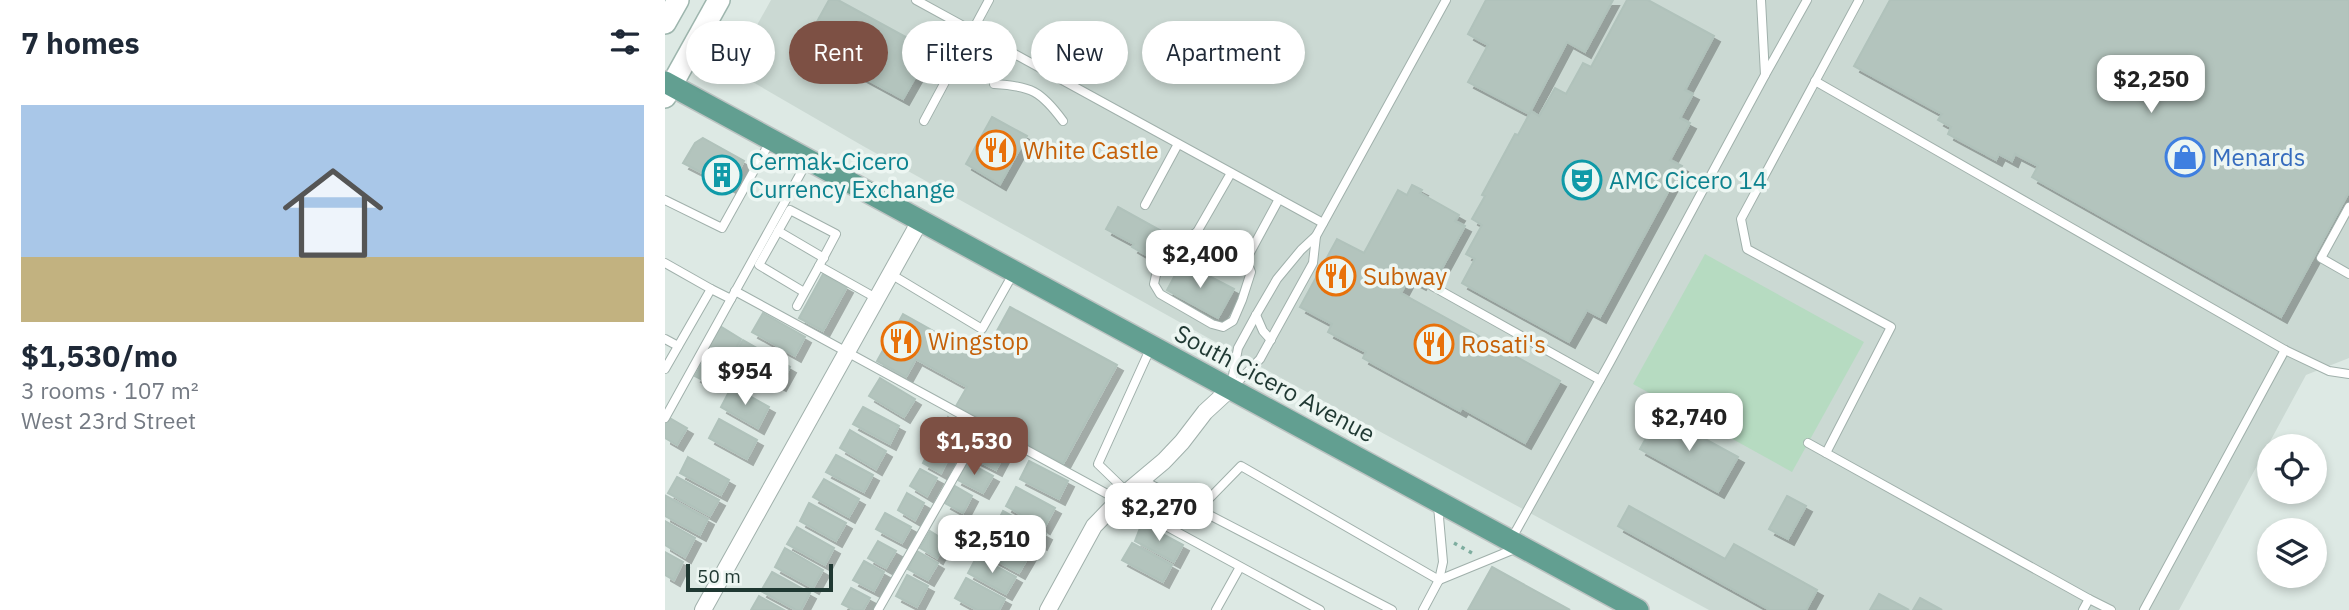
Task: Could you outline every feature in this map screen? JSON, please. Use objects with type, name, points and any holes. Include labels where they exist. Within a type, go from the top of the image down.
[{"type":"main road","points":[[665,23],[678,0]]},
{"type":"main road","points":[[667,88],[719,0]]},
{"type":"main road","name":"South Cicero Avenue","points":[[667,88],[771,140],[1638,610]]},
{"type":"street","points":[[703,610],[919,221]]},
{"type":"street","points":[[1048,610],[1094,526],[1182,442],[1205,412],[1230,389]]},
{"type":"lane","points":[[916,0],[955,21]]},
{"type":"lane","points":[[978,21],[989,0]]},
{"type":"lane","points":[[1230,389],[1238,348],[1277,279],[1316,236],[1446,0]]},
{"type":"lane","points":[[1761,0],[1765,75]]},
{"type":"lane","points":[[1439,580],[1516,544],[1600,380],[1807,0]]},
{"type":"lane","points":[[1826,453],[1891,327],[1747,249],[1741,219],[1859,0]]},
{"type":"lane","points":[[1017,55],[1323,223]]},
{"type":"lane","points":[[1815,81],[2285,350],[2329,371],[2349,374]]},
{"type":"lane","points":[[924,121],[944,84]]},
{"type":"lane","points":[[994,84],[1021,86],[1048,101],[1063,121]]},
{"type":"lane","points":[[666,199],[722,228],[771,140]]},
{"type":"lane","points":[[1145,205],[1178,144]]},
{"type":"lane","points":[[665,418],[808,160]]},
{"type":"lane","points":[[1197,232],[1246,260],[1251,272],[1233,321],[1223,327],[1212,324],[1160,294],[1154,284],[1159,264],[1181,242],[1197,232],[1231,173]]},
{"type":"lane","points":[[1246,260],[1279,200]]},
{"type":"lane","points":[[2349,207],[2321,258],[2349,274]]},
{"type":"lane","points":[[797,306],[836,234],[790,210],[759,265],[804,292]]},
{"type":"lane","points":[[778,231],[876,298]]},
{"type":"lane","points":[[1230,389],[1261,359],[1313,263],[1316,236]]},
{"type":"lane","points":[[665,263],[711,289],[733,295],[846,352],[983,426],[1123,496],[1240,567],[1320,610]]},
{"type":"lane","points":[[889,273],[982,329],[1014,272]]},
{"type":"lane","points":[[1432,286],[1600,380]]},
{"type":"lane","points":[[665,369],[711,289]]},
{"type":"lane","points":[[1257,315],[1263,331],[1271,340]]},
{"type":"lane","points":[[665,339],[678,346]]},
{"type":"lane","points":[[1123,496],[1098,464],[1151,346]]},
{"type":"lane","points":[[2144,610],[2285,350]]},
{"type":"lane","points":[[878,610],[983,426]]},
{"type":"lane","points":[[1808,443],[2111,610]]},
{"type":"lane","points":[[1198,510],[1241,467],[1439,580]]},
{"type":"lane","points":[[1142,480],[1392,610]]},
{"type":"lane","points":[[1423,610],[1439,580],[1443,562],[1438,501]]},
{"type":"lane","points":[[1216,610],[1240,567]]},
{"type":"lane","points":[[2083,610],[2089,599]]},
{"type":"path","points":[[1452,542],[1476,555]]},
{"type":"shaded area","points":[[771,0],[2349,0],[2349,358],[2306,375],[2274,434],[2257,434],[2257,466],[2179,610],[1709,610],[1237,354],[756,84],[775,84],[775,21],[759,21]]},
{"type":"green space","points":[[1705,254],[1864,342],[1792,472],[1633,384]]},
{"type":"building","points":[[829,0],[838,0],[876,21],[817,21]]},
{"type":"building","points":[[1486,0],[1613,0],[1585,52],[1567,42],[1529,114],[1468,82],[1488,45],[1468,34]]},
{"type":"building","name":"AMC Cicero 14","points":[[1627,0],[1648,0],[1714,36],[1685,90],[1693,94],[1680,118],[1690,123],[1670,160],[1682,166],[1600,317],[1587,310],[1569,342],[1462,283],[1475,259],[1466,254],[1482,225],[1472,219],[1515,134],[1518,135],[1531,111],[1539,116],[1555,88],[1566,94],[1583,63],[1591,67]]},
{"type":"building","name":"Menards","points":[[1890,0],[2349,0],[2349,192],[2281,317],[2032,177],[2038,166],[2015,154],[2012,161],[1999,154],[1996,160],[1948,134],[1951,127],[1938,120],[1942,114],[1854,66]]},
{"type":"building","points":[[888,27],[902,35],[902,84],[911,84],[903,99],[876,84],[888,84]]},
{"type":"building","name":"White Castle","points":[[992,117],[1027,136],[1000,184],[966,164]]},
{"type":"building","name":"Cermak-Cicero Currency Exchange","points":[[703,138],[744,161],[730,187],[683,163],[695,143]]},
{"type":"building","points":[[1412,185],[1422,190],[1420,193],[1459,215],[1455,221],[1465,226],[1440,272],[1430,267],[1420,284],[1409,278],[1401,293],[1560,381],[1525,443],[1363,358],[1366,352],[1328,332],[1332,324],[1300,307],[1337,239],[1364,253],[1398,190],[1407,195]]},
{"type":"building","points":[[1118,207],[1165,233],[1154,255],[1148,252],[1146,255],[1132,247],[1134,244],[1106,229]]},
{"type":"building","points":[[1182,262],[1234,289],[1218,318],[1167,290]]},
{"type":"building","points":[[823,274],[847,287],[823,331],[799,318]]},
{"type":"building","points":[[1010,307],[1117,365],[1063,464],[956,406],[967,387],[916,359],[906,377],[877,361],[903,314],[982,358]]},
{"type":"building","points":[[763,313],[805,337],[795,356],[752,332]]},
{"type":"building","points":[[720,326],[741,339],[731,357],[709,345]]},
{"type":"building","points":[[743,340],[790,367],[780,385],[732,359]]},
{"type":"building","points":[[704,360],[722,370],[714,386],[695,376]]},
{"type":"building","points":[[880,378],[915,399],[904,417],[869,396]]},
{"type":"building","points":[[732,386],[769,407],[758,428],[721,407]]},
{"type":"building","points":[[863,407],[899,426],[890,444],[853,424]]},
{"type":"building","points":[[1659,414],[1738,457],[1718,492],[1640,449]]},
{"type":"building","points":[[668,417],[687,428],[677,445],[665,438],[665,423]]},
{"type":"building","points":[[948,417],[965,427],[955,445],[938,435]]},
{"type":"building","points":[[719,419],[757,440],[747,459],[709,438]]},
{"type":"building","points":[[850,430],[886,451],[876,469],[840,448]]},
{"type":"building","points":[[979,434],[1007,449],[996,470],[967,455]]},
{"type":"building","points":[[931,447],[949,457],[941,473],[923,463]]},
{"type":"building","points":[[836,455],[873,475],[864,492],[826,472]]},
{"type":"building","points":[[688,457],[729,480],[721,495],[680,473]]},
{"type":"building","points":[[965,461],[993,476],[983,493],[956,479]]},
{"type":"building","points":[[1029,461],[1068,481],[1059,499],[1020,479]]},
{"type":"building","points":[[920,469],[937,478],[927,496],[910,486]]},
{"type":"building","points":[[677,477],[719,500],[710,516],[668,493]]},
{"type":"building","points":[[824,479],[859,499],[849,517],[813,497]]},
{"type":"building","points":[[955,486],[972,496],[963,513],[945,503]]},
{"type":"building","points":[[1016,487],[1055,508],[1044,528],[1006,506]]},
{"type":"building","points":[[907,493],[924,503],[915,520],[898,510]]},
{"type":"building","points":[[666,496],[708,519],[700,535],[665,516]]},
{"type":"building","points":[[1787,496],[1806,506],[1788,539],[1769,529]]},
{"type":"building","points":[[809,503],[846,523],[836,541],[800,521]]},
{"type":"building","points":[[1629,506],[1725,559],[1734,544],[1817,590],[1806,610],[1770,610],[1618,526]]},
{"type":"building","points":[[1003,511],[1046,534],[1041,544],[1035,541],[1031,549],[994,529]]},
{"type":"building","points":[[885,513],[911,527],[902,543],[876,529]]},
{"type":"building","points":[[665,521],[695,538],[685,557],[665,545]]},
{"type":"building","points":[[1142,523],[1183,545],[1174,562],[1135,541]]},
{"type":"building","points":[[797,527],[834,548],[825,565],[787,544]]},
{"type":"building","points":[[930,531],[946,541],[937,558],[920,548]]},
{"type":"building","points":[[991,533],[1030,554],[1019,573],[981,552]]},
{"type":"building","points":[[878,541],[896,551],[886,568],[868,558]]},
{"type":"building","points":[[1132,543],[1172,565],[1163,582],[1122,560]]},
{"type":"building","points":[[785,548],[823,570],[813,588],[775,567]]},
{"type":"building","points":[[917,551],[938,563],[928,580],[908,569]]},
{"type":"building","points":[[665,552],[683,562],[674,580],[665,575]]},
{"type":"building","points":[[977,556],[1016,577],[1006,594],[968,573]]},
{"type":"building","points":[[864,561],[884,572],[874,591],[853,580]]},
{"type":"building","points":[[1492,567],[1570,610],[1468,610]]},
{"type":"building","points":[[772,572],[810,593],[801,610],[796,610],[761,591]]},
{"type":"building","points":[[907,575],[928,586],[917,607],[896,596]]},
{"type":"building","points":[[966,578],[1005,599],[999,610],[977,610],[955,598]]},
{"type":"building","points":[[851,588],[870,598],[863,610],[854,610],[842,604]]},
{"type":"building","points":[[1879,594],[1909,610],[1870,610]]},
{"type":"building","points":[[759,596],[784,610],[751,610]]},
{"type":"building","points":[[1920,598],[1942,610],[1913,610]]},
{"type":"place","name":"White Castle","points":[[996,150]]},
{"type":"place","name":"Menards","points":[[2185,157]]},
{"type":"place","name":"Cermak-Cicero Currency Exchange","points":[[722,175]]},
{"type":"place","name":"AMC Cicero 14","points":[[1582,180]]},
{"type":"place","name":"Subway","points":[[1336,276]]},
{"type":"place","name":"Wingstop","points":[[901,341]]},
{"type":"place","name":"Rosati's","points":[[1434,344]]}]
